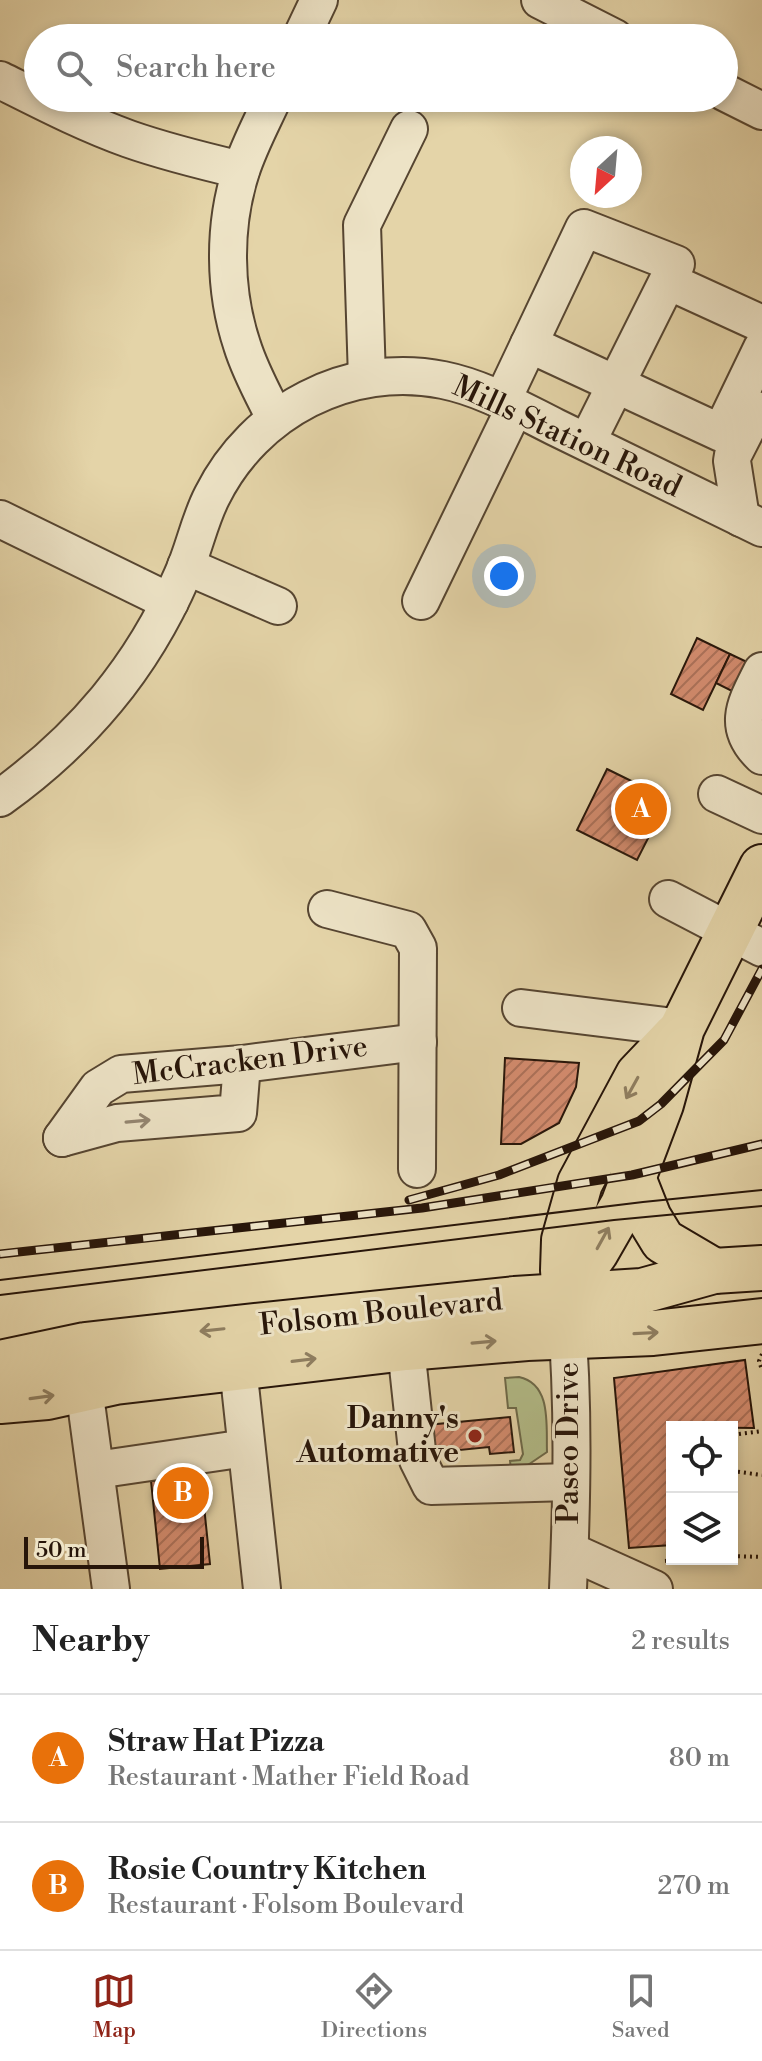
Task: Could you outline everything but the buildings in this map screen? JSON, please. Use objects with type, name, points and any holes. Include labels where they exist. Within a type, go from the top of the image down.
[{"type":"main road","points":[[566,1316],[564,1240],[580,1183],[638,1075],[682,1028],[747,940],[762,867]]},
{"type":"main road","points":[[566,1316],[596,1252],[623,1205],[661,1104],[682,1028]]},
{"type":"main road","points":[[632,1175],[649,1218],[663,1241],[714,1271]]},
{"type":"main road","name":"Folsom Boulevard","points":[[0,1401],[47,1397],[115,1382],[406,1348],[566,1316],[714,1271],[762,1268]]},
{"type":"main road","name":"Folsom Boulevard","points":[[0,1363],[85,1345],[515,1299],[566,1316],[653,1333],[762,1321]]},
{"type":"street","points":[[308,24],[319,0]]},
{"type":"street","points":[[540,0],[587,24]]},
{"type":"street","points":[[0,80],[24,92]]},
{"type":"street","points":[[738,99],[762,111]]},
{"type":"street","points":[[65,112],[177,155],[241,170]]},
{"type":"street","points":[[267,112],[241,170],[228,244],[231,295],[242,344],[275,418]]},
{"type":"street","points":[[367,378],[362,225],[409,129]]},
{"type":"street","points":[[421,601],[508,404],[529,344],[584,228],[676,264],[587,442]]},
{"type":"street","points":[[668,281],[762,324]]},
{"type":"street","points":[[529,344],[721,433],[762,348]]},
{"type":"street","name":"Mills Station Road","points":[[0,798],[60,751],[129,673],[170,602],[223,475],[255,435],[275,418],[318,393],[367,378],[419,376],[469,386],[752,523]]},
{"type":"street","points":[[752,523],[732,461],[762,397]]},
{"type":"street","points":[[0,519],[170,602]]},
{"type":"street","points":[[186,566],[278,606]]},
{"type":"street","points":[[762,671],[745,704],[743,725],[762,756]]},
{"type":"street","points":[[717,794],[762,815]]},
{"type":"street","points":[[668,899],[747,940]]},
{"type":"street","points":[[327,909],[408,930],[418,948],[417,1169]]},
{"type":"street","points":[[521,1008],[682,1028]]},
{"type":"street","name":"McCracken Drive","points":[[242,1064],[238,1113],[117,1123],[62,1138],[98,1088],[121,1074],[242,1064],[418,1042]]},
{"type":"street","name":"Paseo Drive","points":[[566,1316],[570,1482],[568,1589]]},
{"type":"street","points":[[406,1348],[418,1460],[431,1486],[570,1482]]},
{"type":"street","points":[[238,1367],[262,1589]]},
{"type":"street","points":[[84,1388],[111,1589]]},
{"type":"street","points":[[96,1470],[246,1448]]},
{"type":"street","points":[[570,1551],[649,1587]]},
{"type":"path","points":[[762,1353],[759,1367],[762,1370]]},
{"type":"path","points":[[738,1434],[762,1431]]},
{"type":"path","points":[[738,1472],[762,1475]]},
{"type":"path","points":[[738,1556],[762,1557]]},
{"type":"green space","points":[[519,1377],[530,1381],[542,1397],[547,1452],[519,1471],[511,1469],[510,1461],[520,1460],[523,1454],[516,1408],[508,1408],[505,1378]]},
{"type":"tram line","points":[[0,1280],[762,1190]]},
{"type":"tram line","points":[[0,1295],[614,1220],[762,1206]]},
{"type":"railway","points":[[409,1200],[499,1175],[639,1121],[661,1104],[724,1040],[762,969]]},
{"type":"railway","points":[[0,1254],[422,1208],[632,1175],[762,1144]]},
{"type":"place","name":"Straw Hat Pizza","points":[[641,809]]},
{"type":"place","name":"Danny's Automative","points":[[475,1436]]},
{"type":"place","name":"Rosie Country Kitchen","points":[[183,1493]]}]
